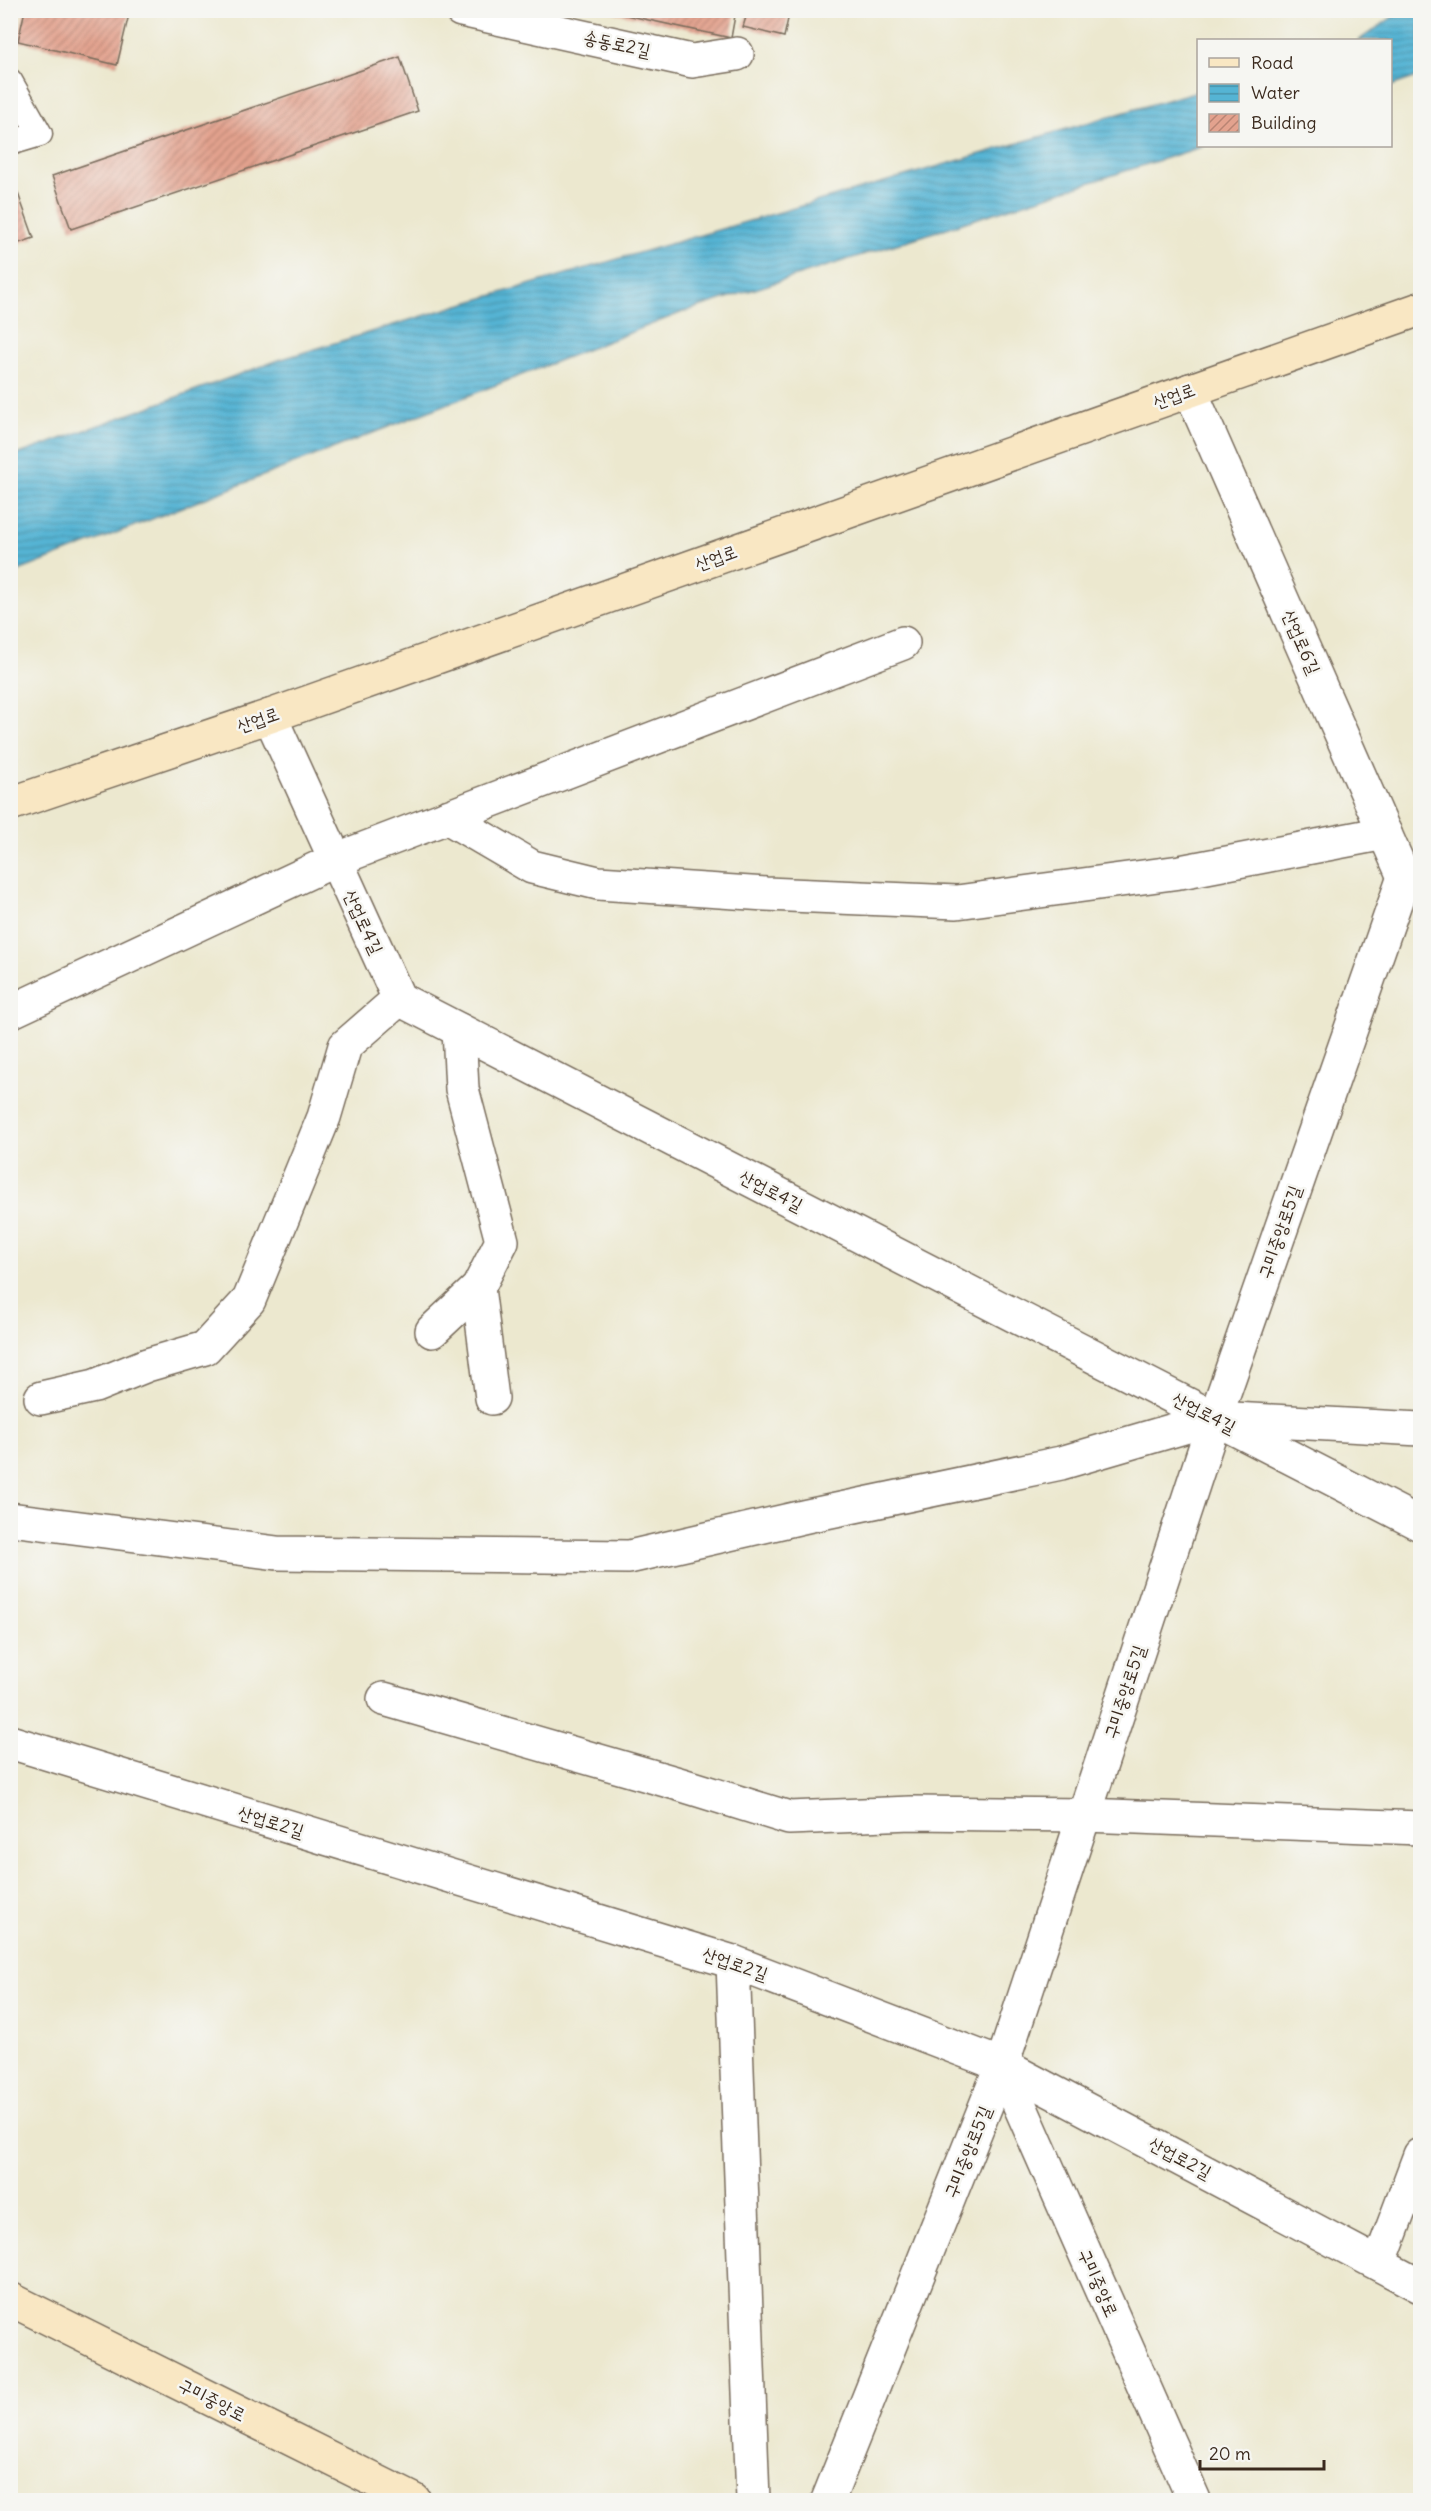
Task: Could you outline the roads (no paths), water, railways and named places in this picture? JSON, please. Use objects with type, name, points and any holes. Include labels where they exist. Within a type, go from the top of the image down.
[{"type":"street","name":"송동로2길","points":[[461,10],[692,61],[737,54]]},
{"type":"street","name":"산업로","points":[[10,804],[270,716],[1420,309]]},
{"type":"street","name":"산업로6길","points":[[1190,390],[1385,833],[1412,881]]},
{"type":"street","points":[[10,1012],[335,860],[903,643]]},
{"type":"street","name":"산업로4길","points":[[270,716],[399,999],[1420,1524]]},
{"type":"street","points":[[447,817],[532,867],[598,883],[957,903],[1180,872],[1385,833]]},
{"type":"street","name":"구미중앙로5길","points":[[828,2500],[1002,2065],[1215,1419],[1412,881]]},
{"type":"street","points":[[41,1398],[95,1386],[147,1365],[205,1348],[249,1300],[324,1117],[345,1046],[399,999]]},
{"type":"street","points":[[432,1331],[478,1288],[502,1241],[462,1089],[459,1030]]},
{"type":"street","points":[[478,1288],[492,1398]]},
{"type":"street","points":[[10,1519],[277,1553],[629,1557],[807,1516],[1061,1463],[1215,1419],[1420,1429]]},
{"type":"street","points":[[384,1699],[789,1818],[911,1814],[1085,1815],[1420,1828]]},
{"type":"street","name":"산업로2길","points":[[10,1742],[733,1962],[1002,2065],[1420,2286]]},
{"type":"street","points":[[733,1962],[753,2500]]},
{"type":"street","name":"구미중앙로","points":[[1002,2065],[1194,2500]]},
{"type":"street","points":[[1379,2264],[1420,2155]]},
{"type":"street","name":"구미중앙로","points":[[10,2299],[414,2500]]},
{"type":"lane","points":[[10,81],[40,134],[10,143]]},
{"type":"water","points":[[1403,10],[1420,11],[1420,76],[1392,86],[1392,39],[1360,39]]},
{"type":"water","points":[[1197,91],[1197,147],[1201,147],[683,312],[11,574],[11,457],[279,360],[459,305]]}]
